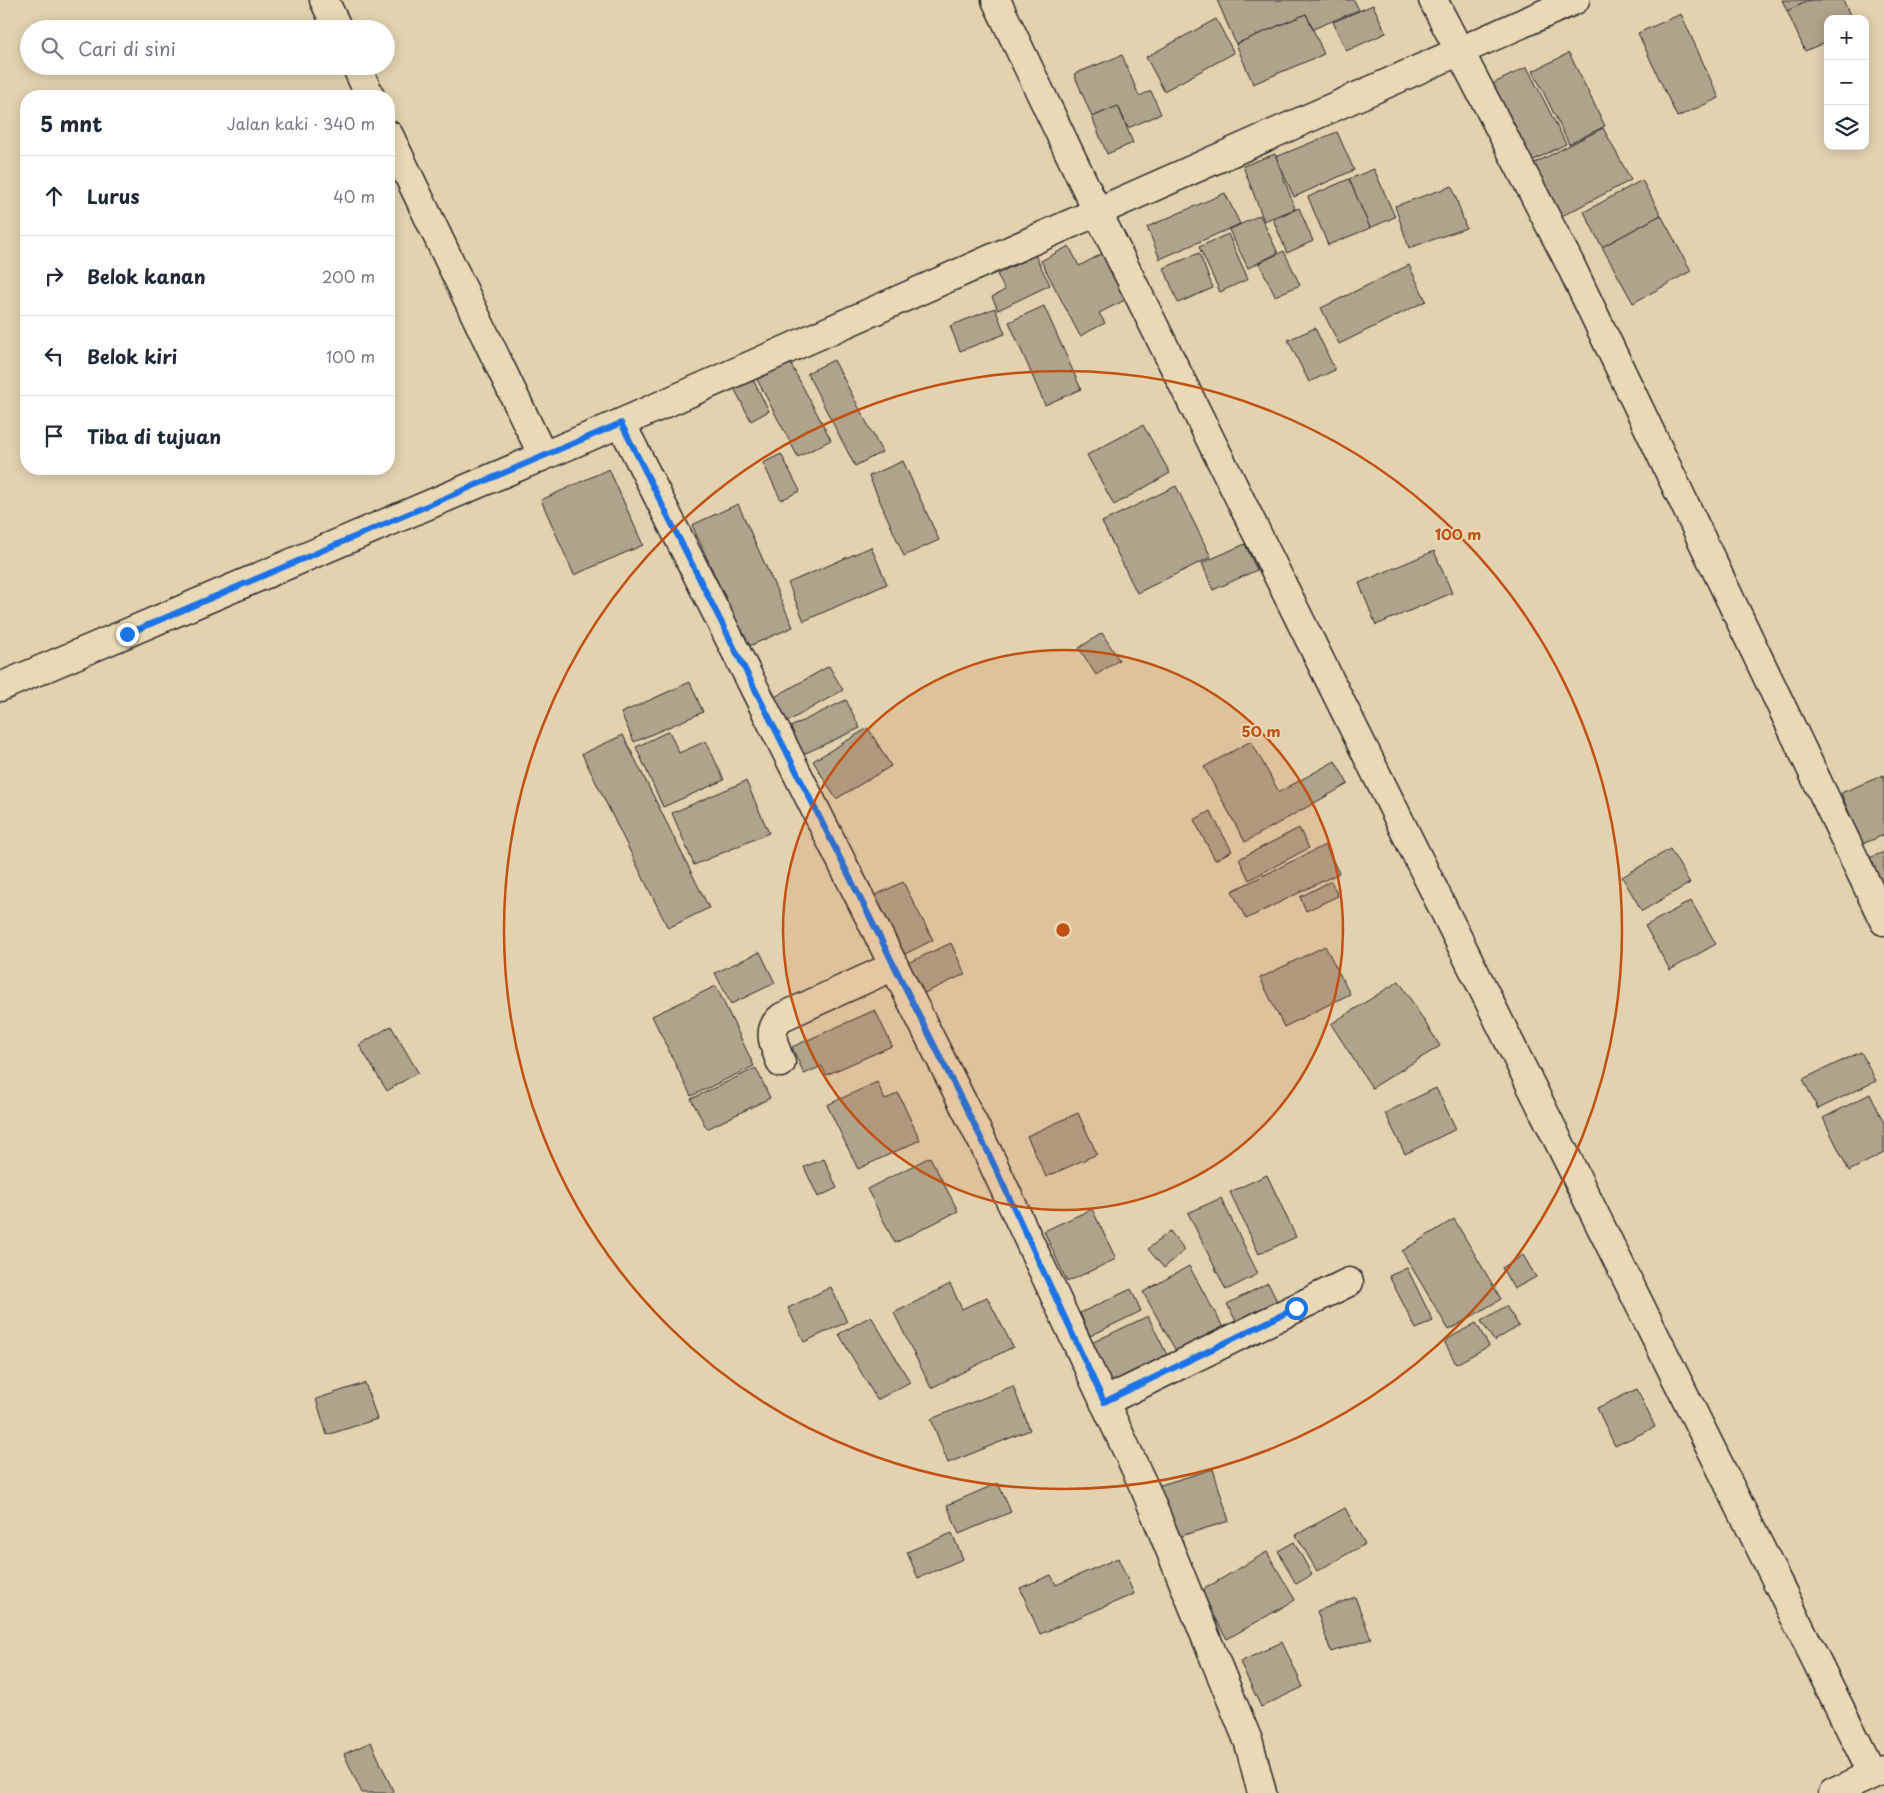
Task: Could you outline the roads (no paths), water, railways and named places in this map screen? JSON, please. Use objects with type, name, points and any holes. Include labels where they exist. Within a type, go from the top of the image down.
[{"type":"street","points":[[324,0],[334,20]]},
{"type":"street","points":[[996,0],[1098,213],[1878,1771],[1833,1793]]},
{"type":"street","points":[[1433,0],[1569,262],[1884,921]]},
{"type":"street","points":[[0,687],[621,423],[1576,0]]},
{"type":"street","points":[[360,75],[367,90]]},
{"type":"street","points":[[395,148],[543,456]]},
{"type":"street","points":[[621,423],[988,1152],[1146,1491],[1249,1743],[1262,1793]]},
{"type":"street","points":[[781,1063],[772,1040],[772,1030],[775,1022],[782,1017],[894,966]]},
{"type":"street","points":[[1104,1402],[1349,1282]]}]
